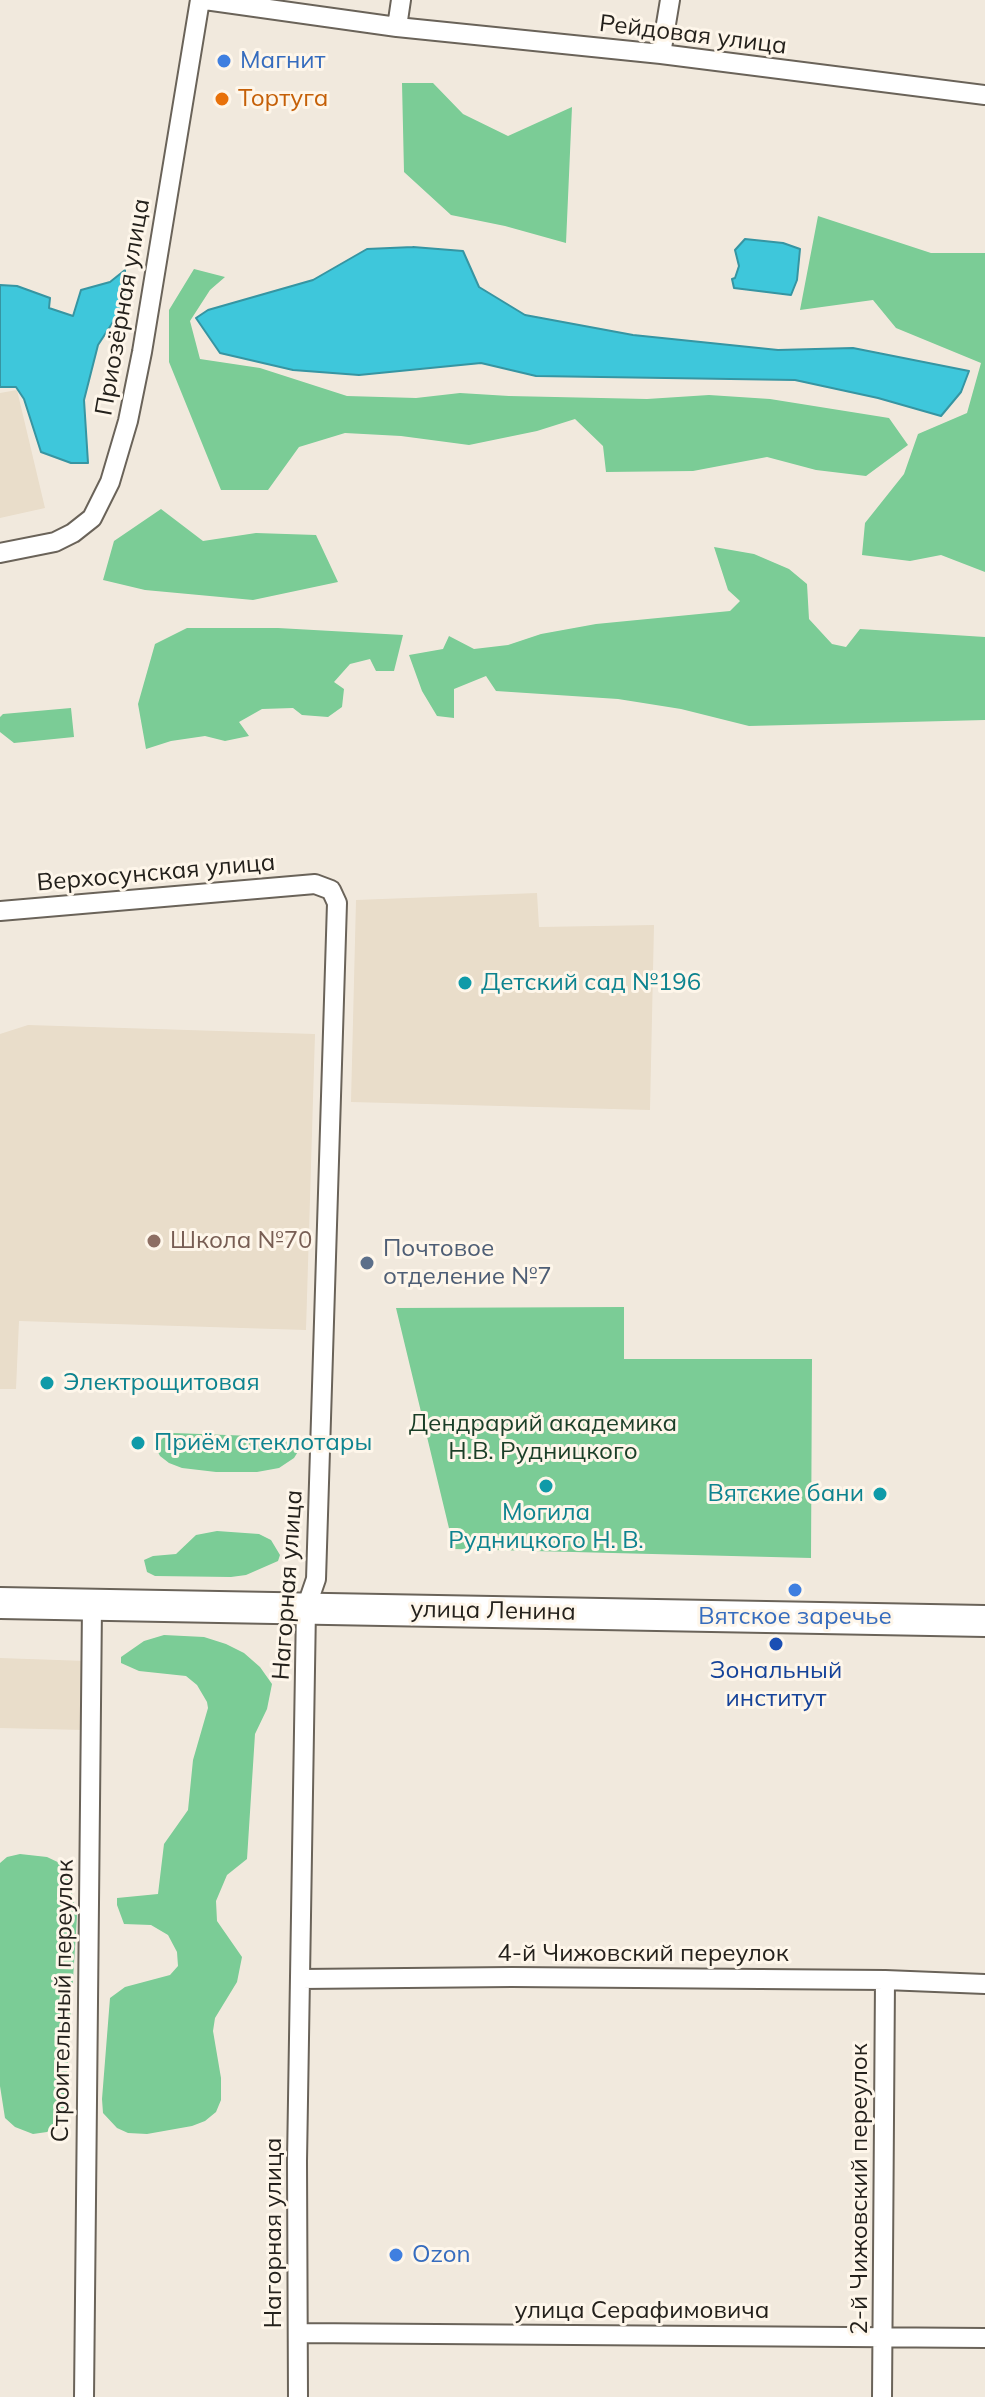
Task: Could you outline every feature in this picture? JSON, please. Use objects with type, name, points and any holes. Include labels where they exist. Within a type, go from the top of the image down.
[{"type":"main road","name":"улица Ленина","points":[[0,1603],[985,1621]]},
{"type":"street","name":"Рейдовая улица","points":[[202,0],[397,27],[661,54],[985,95]]},
{"type":"street","name":"Приозёрная улица","points":[[0,553],[55,542],[73,533],[92,518],[110,482],[128,421],[142,352],[202,0]]},
{"type":"street","points":[[397,27],[401,0]]},
{"type":"street","points":[[661,54],[670,0]]},
{"type":"street","name":"Верхосунская улица","points":[[0,911],[315,884]]},
{"type":"street","name":"Нагорная улица","points":[[298,2397],[297,2161],[306,1608],[316,1579],[337,903],[331,890],[315,884]]},
{"type":"street","name":"Строительный переулок","points":[[84,2397],[92,1606]]},
{"type":"street","name":"4-й Чижовский переулок","points":[[301,1979],[512,1977],[885,1980],[985,1984]]},
{"type":"street","name":"2-й Чижовский переулок","points":[[882,2397],[885,1980]]},
{"type":"street","name":"улица Серафимовича","points":[[299,2333],[985,2338]]},
{"type":"shaded area","points":[[17,390],[45,508],[0,518],[0,393]]},
{"type":"shaded area","points":[[537,893],[539,927],[654,925],[650,1110],[351,1102],[356,900]]},
{"type":"shaded area","name":"Школа №70","points":[[28,1025],[315,1034],[306,1330],[19,1321],[16,1389],[0,1389],[0,1034]]},
{"type":"shaded area","points":[[0,1658],[86,1661],[84,1730],[0,1728]]},
{"type":"green space","points":[[402,83],[433,83],[463,114],[508,136],[572,107],[566,243],[451,215],[404,172]]},
{"type":"green space","points":[[818,216],[931,253],[985,253],[985,572],[941,555],[910,561],[862,555],[865,523],[904,474],[918,434],[967,413],[981,363],[896,328],[873,300],[800,310]]},
{"type":"green space","points":[[194,269],[225,277],[210,290],[190,321],[200,359],[260,368],[347,396],[416,398],[460,393],[647,399],[709,395],[770,399],[889,418],[908,445],[866,476],[816,470],[767,457],[693,471],[606,472],[603,446],[575,419],[537,431],[469,445],[401,436],[345,433],[299,447],[268,490],[221,490],[169,362],[169,310]]},
{"type":"green space","points":[[161,509],[203,541],[256,533],[316,535],[338,582],[253,600],[145,590],[103,580],[114,541]]},
{"type":"green space","points":[[714,547],[754,554],[789,569],[807,584],[809,619],[832,644],[846,647],[860,629],[985,637],[985,720],[749,726],[681,709],[618,699],[496,691],[486,676],[454,689],[454,718],[437,716],[422,691],[409,655],[443,649],[449,636],[474,649],[508,645],[541,634],[596,624],[730,611],[740,601],[728,590]]},
{"type":"green space","points":[[187,628],[278,628],[403,635],[394,671],[376,671],[370,659],[350,664],[334,682],[344,689],[342,707],[328,717],[302,715],[293,708],[262,709],[239,722],[249,736],[225,741],[205,736],[171,741],[146,749],[138,704],[155,644]]},
{"type":"green space","points":[[71,708],[74,737],[14,743],[0,732],[0,717],[3,714]]},
{"type":"green space","name":"Дендрарий академика Н.В. Рудницкого","points":[[624,1307],[624,1359],[812,1359],[811,1558],[454,1549],[396,1308]]},
{"type":"green space","points":[[167,1434],[279,1437],[299,1450],[294,1458],[279,1468],[257,1472],[182,1468],[169,1463],[157,1450],[158,1443]]},
{"type":"green space","points":[[217,1531],[259,1534],[271,1540],[280,1555],[278,1561],[246,1575],[231,1577],[155,1576],[147,1572],[144,1560],[176,1554],[196,1535]]},
{"type":"green space","points":[[164,1635],[204,1637],[226,1644],[244,1653],[260,1667],[272,1684],[267,1709],[255,1734],[247,1859],[227,1875],[216,1901],[217,1921],[242,1957],[237,1982],[215,2018],[213,2031],[221,2078],[221,2100],[216,2112],[192,2126],[147,2134],[128,2133],[117,2128],[103,2113],[110,1998],[125,1987],[170,1975],[178,1966],[177,1952],[168,1935],[151,1925],[124,1924],[117,1898],[158,1894],[164,1844],[188,1810],[193,1760],[208,1708],[197,1685],[186,1676],[139,1671],[121,1663],[121,1657],[144,1641]]},
{"type":"green space","points":[[20,1854],[47,1857],[66,1866],[77,1916],[65,2106],[57,2126],[47,2132],[33,2134],[15,2127],[5,2118],[0,2086],[0,1863],[7,1857]]},
{"type":"water","points":[[745,239],[783,243],[800,249],[797,280],[791,295],[734,288],[732,279],[739,266],[735,250]]},
{"type":"water","points":[[413,247],[463,251],[479,287],[525,315],[633,335],[778,350],[853,348],[969,371],[961,392],[941,416],[795,380],[536,376],[481,363],[359,375],[293,370],[220,353],[196,318],[208,310],[313,280],[367,249]]},
{"type":"water","points":[[125,270],[124,305],[98,345],[84,400],[88,463],[71,463],[41,452],[24,399],[16,387],[0,387],[0,285],[17,286],[50,298],[49,308],[73,316],[81,290],[110,282]]},
{"type":"place","name":"Магнит","points":[[224,61]]},
{"type":"place","name":"Тортуга","points":[[222,99]]},
{"type":"place","name":"Детский сад №196","points":[[465,983]]},
{"type":"place","name":"Школа №70","points":[[154,1241]]},
{"type":"place","name":"Почтовое отделение №7","points":[[367,1263]]},
{"type":"place","name":"Электрощитовая","points":[[47,1383]]},
{"type":"place","name":"Приём стеклотары","points":[[138,1443]]},
{"type":"place","name":"Могила Рудницкого Н. В.","points":[[546,1486]]},
{"type":"place","name":"Вятские бани","points":[[880,1494]]},
{"type":"place","name":"Вятское заречье","points":[[795,1590]]},
{"type":"place","name":"Зональный институт","points":[[776,1644]]},
{"type":"place","name":"Ozon","points":[[396,2255]]}]
